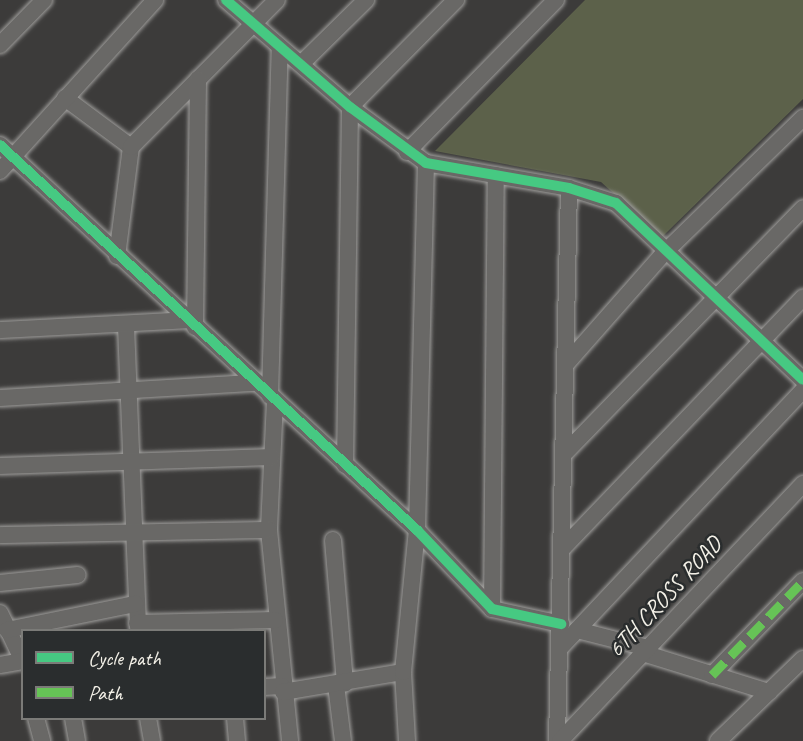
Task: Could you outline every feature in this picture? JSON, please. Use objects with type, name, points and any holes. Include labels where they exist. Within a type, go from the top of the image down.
[{"type":"street","points":[[0,45],[44,0]]},
{"type":"street","points":[[5,165],[155,0]]},
{"type":"street","points":[[226,0],[350,107],[407,152],[426,163],[569,188],[616,203],[663,253],[803,380]]},
{"type":"street","points":[[117,256],[131,147],[277,0]]},
{"type":"street","points":[[302,63],[366,0]]},
{"type":"street","points":[[345,465],[350,107],[456,0]]},
{"type":"street","points":[[407,152],[556,0]]},
{"type":"street","points":[[280,47],[269,530],[275,620],[290,741]]},
{"type":"street","points":[[192,324],[198,79]]},
{"type":"street","points":[[65,99],[131,147]]},
{"type":"street","points":[[567,363],[663,253],[803,118]]},
{"type":"street","points":[[0,145],[5,165],[117,256],[192,324],[417,530],[492,609],[561,624]]},
{"type":"street","points":[[407,741],[403,672],[417,530],[426,163]]},
{"type":"street","points":[[492,609],[496,175]]},
{"type":"street","points":[[559,741],[569,188]]},
{"type":"street","points":[[566,452],[711,297],[803,208]]},
{"type":"street","points":[[564,548],[803,298]]},
{"type":"street","points":[[0,331],[192,324]]},
{"type":"street","points":[[126,326],[131,531],[138,627],[275,620]]},
{"type":"street","points":[[0,398],[256,383]]},
{"type":"street","points":[[560,648],[803,390]]},
{"type":"street","points":[[0,466],[272,457]]},
{"type":"street","name":"6TH CROSS ROAD","points":[[559,741],[803,484]]},
{"type":"street","points":[[0,536],[269,530]]},
{"type":"street","points":[[333,540],[343,741]]},
{"type":"street","points":[[0,583],[78,575]]},
{"type":"street","points":[[712,675],[803,581]]},
{"type":"street","points":[[7,630],[135,604]]},
{"type":"street","points":[[0,612],[21,657]]},
{"type":"street","points":[[578,630],[769,692]]},
{"type":"street","points":[[718,741],[803,659]]},
{"type":"street","points":[[0,665],[21,661]]},
{"type":"street","points":[[266,687],[283,689],[341,685],[403,672]]},
{"type":"street","points":[[37,720],[42,741]]},
{"type":"street","points":[[73,720],[77,741]]},
{"type":"street","points":[[148,720],[152,741]]},
{"type":"street","points":[[235,720],[237,741]]},
{"type":"green space","points":[[585,0],[803,0],[803,99],[662,237],[601,182],[435,151]]},
{"type":"marked path","points":[[712,675],[803,581]]},
{"type":"cycle path","points":[[226,0],[350,107],[426,163],[569,188],[616,203],[803,380]]},
{"type":"cycle path","points":[[0,145],[417,530],[492,609],[561,624]]}]
